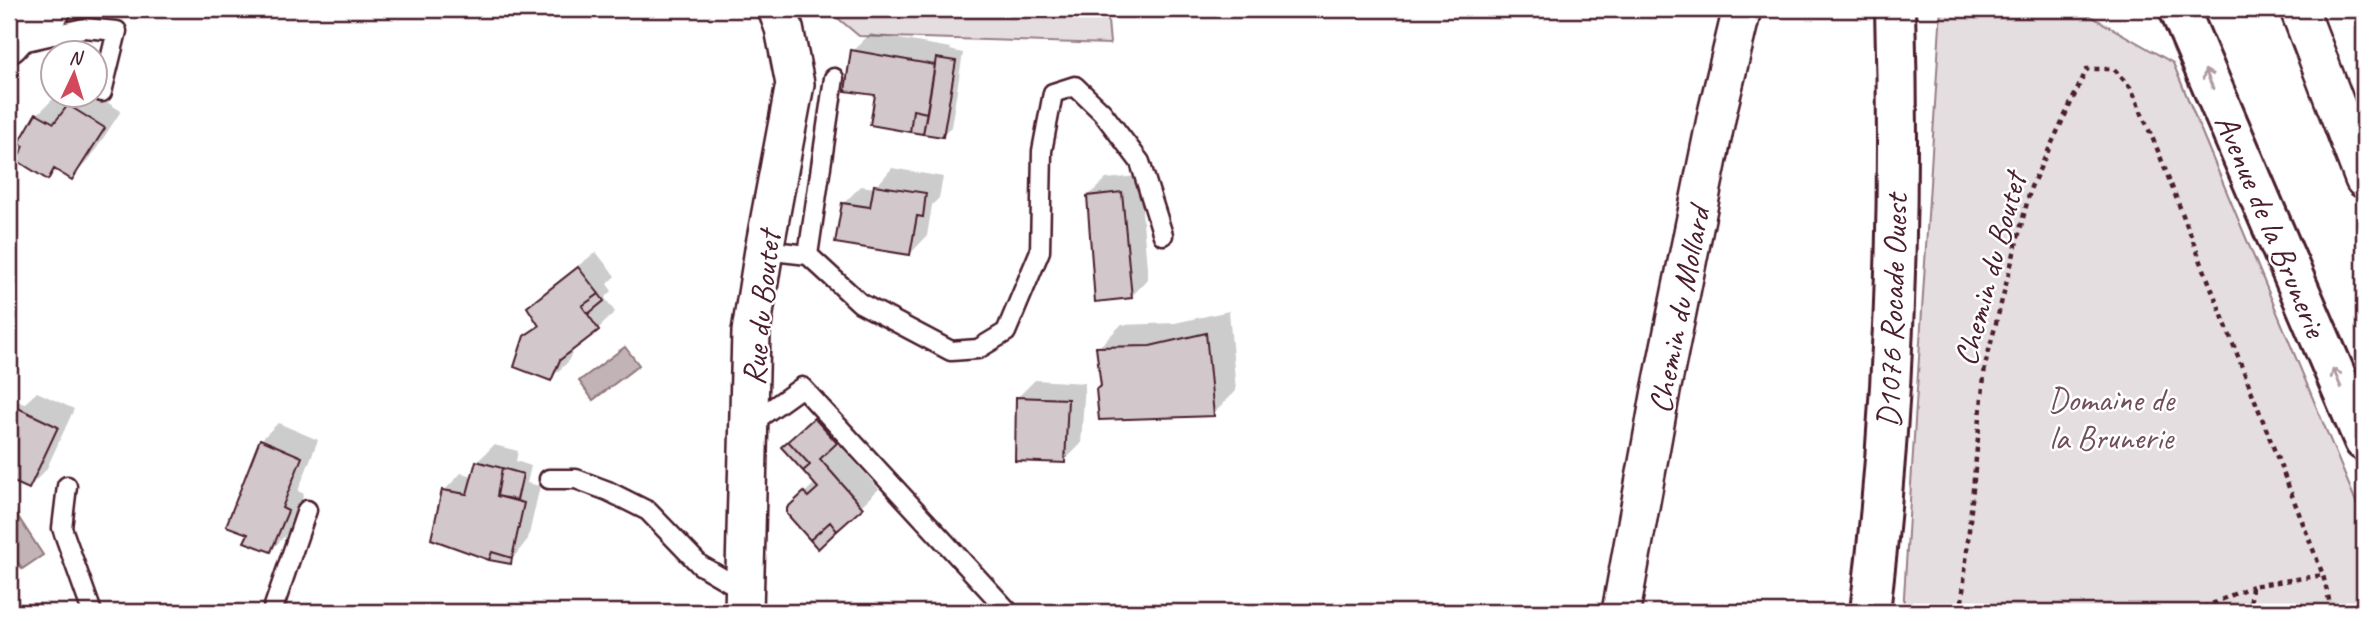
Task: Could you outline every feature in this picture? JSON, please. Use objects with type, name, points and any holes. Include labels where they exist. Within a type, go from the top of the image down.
[{"type":"main road","name":"D1076 Rocade Ouest","points":[[1870,612],[1895,309],[1895,9]]},
{"type":"main road","name":"Avenue de la Brunerie","points":[[2179,9],[2364,441]]},
{"type":"street","points":[[9,45],[20,32],[52,9]]},
{"type":"street","name":"Rue du Boutet","points":[[743,601],[751,332],[795,83],[785,28],[777,9]]},
{"type":"street","name":"Chemin du Mollard","points":[[1621,612],[1660,396],[1715,122],[1742,9]]},
{"type":"street","points":[[2299,9],[2364,179]]},
{"type":"lane","points":[[40,38],[84,28],[117,31],[108,68]]},
{"type":"lane","points":[[9,45],[38,38]]},
{"type":"lane","points":[[808,255],[834,78]]},
{"type":"lane","points":[[764,250],[808,255],[860,303],[951,351],[978,349],[1006,332],[1040,251],[1042,150],[1054,93],[1075,86],[1102,112],[1140,162],[1163,235]]},
{"type":"lane","points":[[750,425],[802,387],[1009,612]]},
{"type":"lane","points":[[549,479],[576,479],[648,510],[700,565],[743,601]]},
{"type":"lane","points":[[67,486],[62,528],[92,612]]},
{"type":"lane","points":[[272,612],[307,510]]},
{"type":"path","name":"Chemin du Boutet","points":[[1961,612],[1985,366],[2031,187],[2087,69],[2114,69],[2132,88],[2323,575]]},
{"type":"path","points":[[2194,612],[2252,586],[2323,575],[2332,612]]},
{"type":"path","points":[[2250,612],[2252,586]]},
{"type":"green space","points":[[827,9],[1107,9],[1110,44],[859,36]]},
{"type":"green space","name":"Domaine de la Brunerie","points":[[1941,9],[2078,9],[2173,63],[2364,521],[2364,612],[1903,612]]},
{"type":"shaded area","points":[[625,347],[639,365],[593,400],[579,381]]},
{"type":"shaded area","points":[[15,512],[43,555],[22,569],[9,547],[9,516]]},
{"type":"building","points":[[851,50],[935,65],[927,113],[913,110],[910,132],[870,125],[875,95],[845,91]]},
{"type":"building","points":[[936,58],[956,61],[943,137],[923,134]]},
{"type":"building","points":[[66,108],[73,108],[105,128],[72,180],[54,169],[48,180],[16,160],[24,146],[19,143],[36,113],[54,123]]},
{"type":"building","points":[[913,110],[927,113],[923,134],[910,132]]},
{"type":"building","points":[[19,143],[24,146],[16,160],[11,158]]},
{"type":"building","points":[[874,185],[926,193],[923,217],[917,216],[910,255],[835,243],[842,203],[870,207]]},
{"type":"building","points":[[1122,192],[1132,298],[1095,302],[1087,196]]},
{"type":"building","points":[[578,267],[599,294],[582,306],[599,330],[560,360],[551,381],[514,367],[524,336],[539,326],[527,307]]},
{"type":"building","points":[[599,294],[604,301],[588,314],[582,306]]},
{"type":"building","points":[[1206,333],[1214,416],[1099,420],[1096,389],[1101,386],[1096,347],[1150,346]]},
{"type":"building","points":[[1016,397],[1068,399],[1065,463],[1015,461]]},
{"type":"building","points":[[18,408],[58,427],[29,489],[9,480],[9,422],[11,423]]},
{"type":"building","points":[[814,418],[837,443],[820,459],[863,508],[837,531],[830,522],[810,540],[787,514],[787,508],[804,492],[808,497],[818,488],[803,471],[810,465],[788,441]]},
{"type":"building","points":[[260,439],[302,457],[282,508],[288,511],[271,552],[244,542],[248,534],[226,526]]},
{"type":"building","points":[[788,441],[810,465],[803,471],[781,447]]},
{"type":"building","points":[[476,461],[502,468],[497,496],[524,503],[512,558],[492,552],[489,560],[431,539],[442,490],[467,494]]},
{"type":"building","points":[[502,468],[523,474],[517,500],[497,496]]},
{"type":"building","points":[[830,522],[837,531],[818,549],[810,540]]},
{"type":"building","points":[[492,552],[512,558],[511,564],[489,560]]}]
